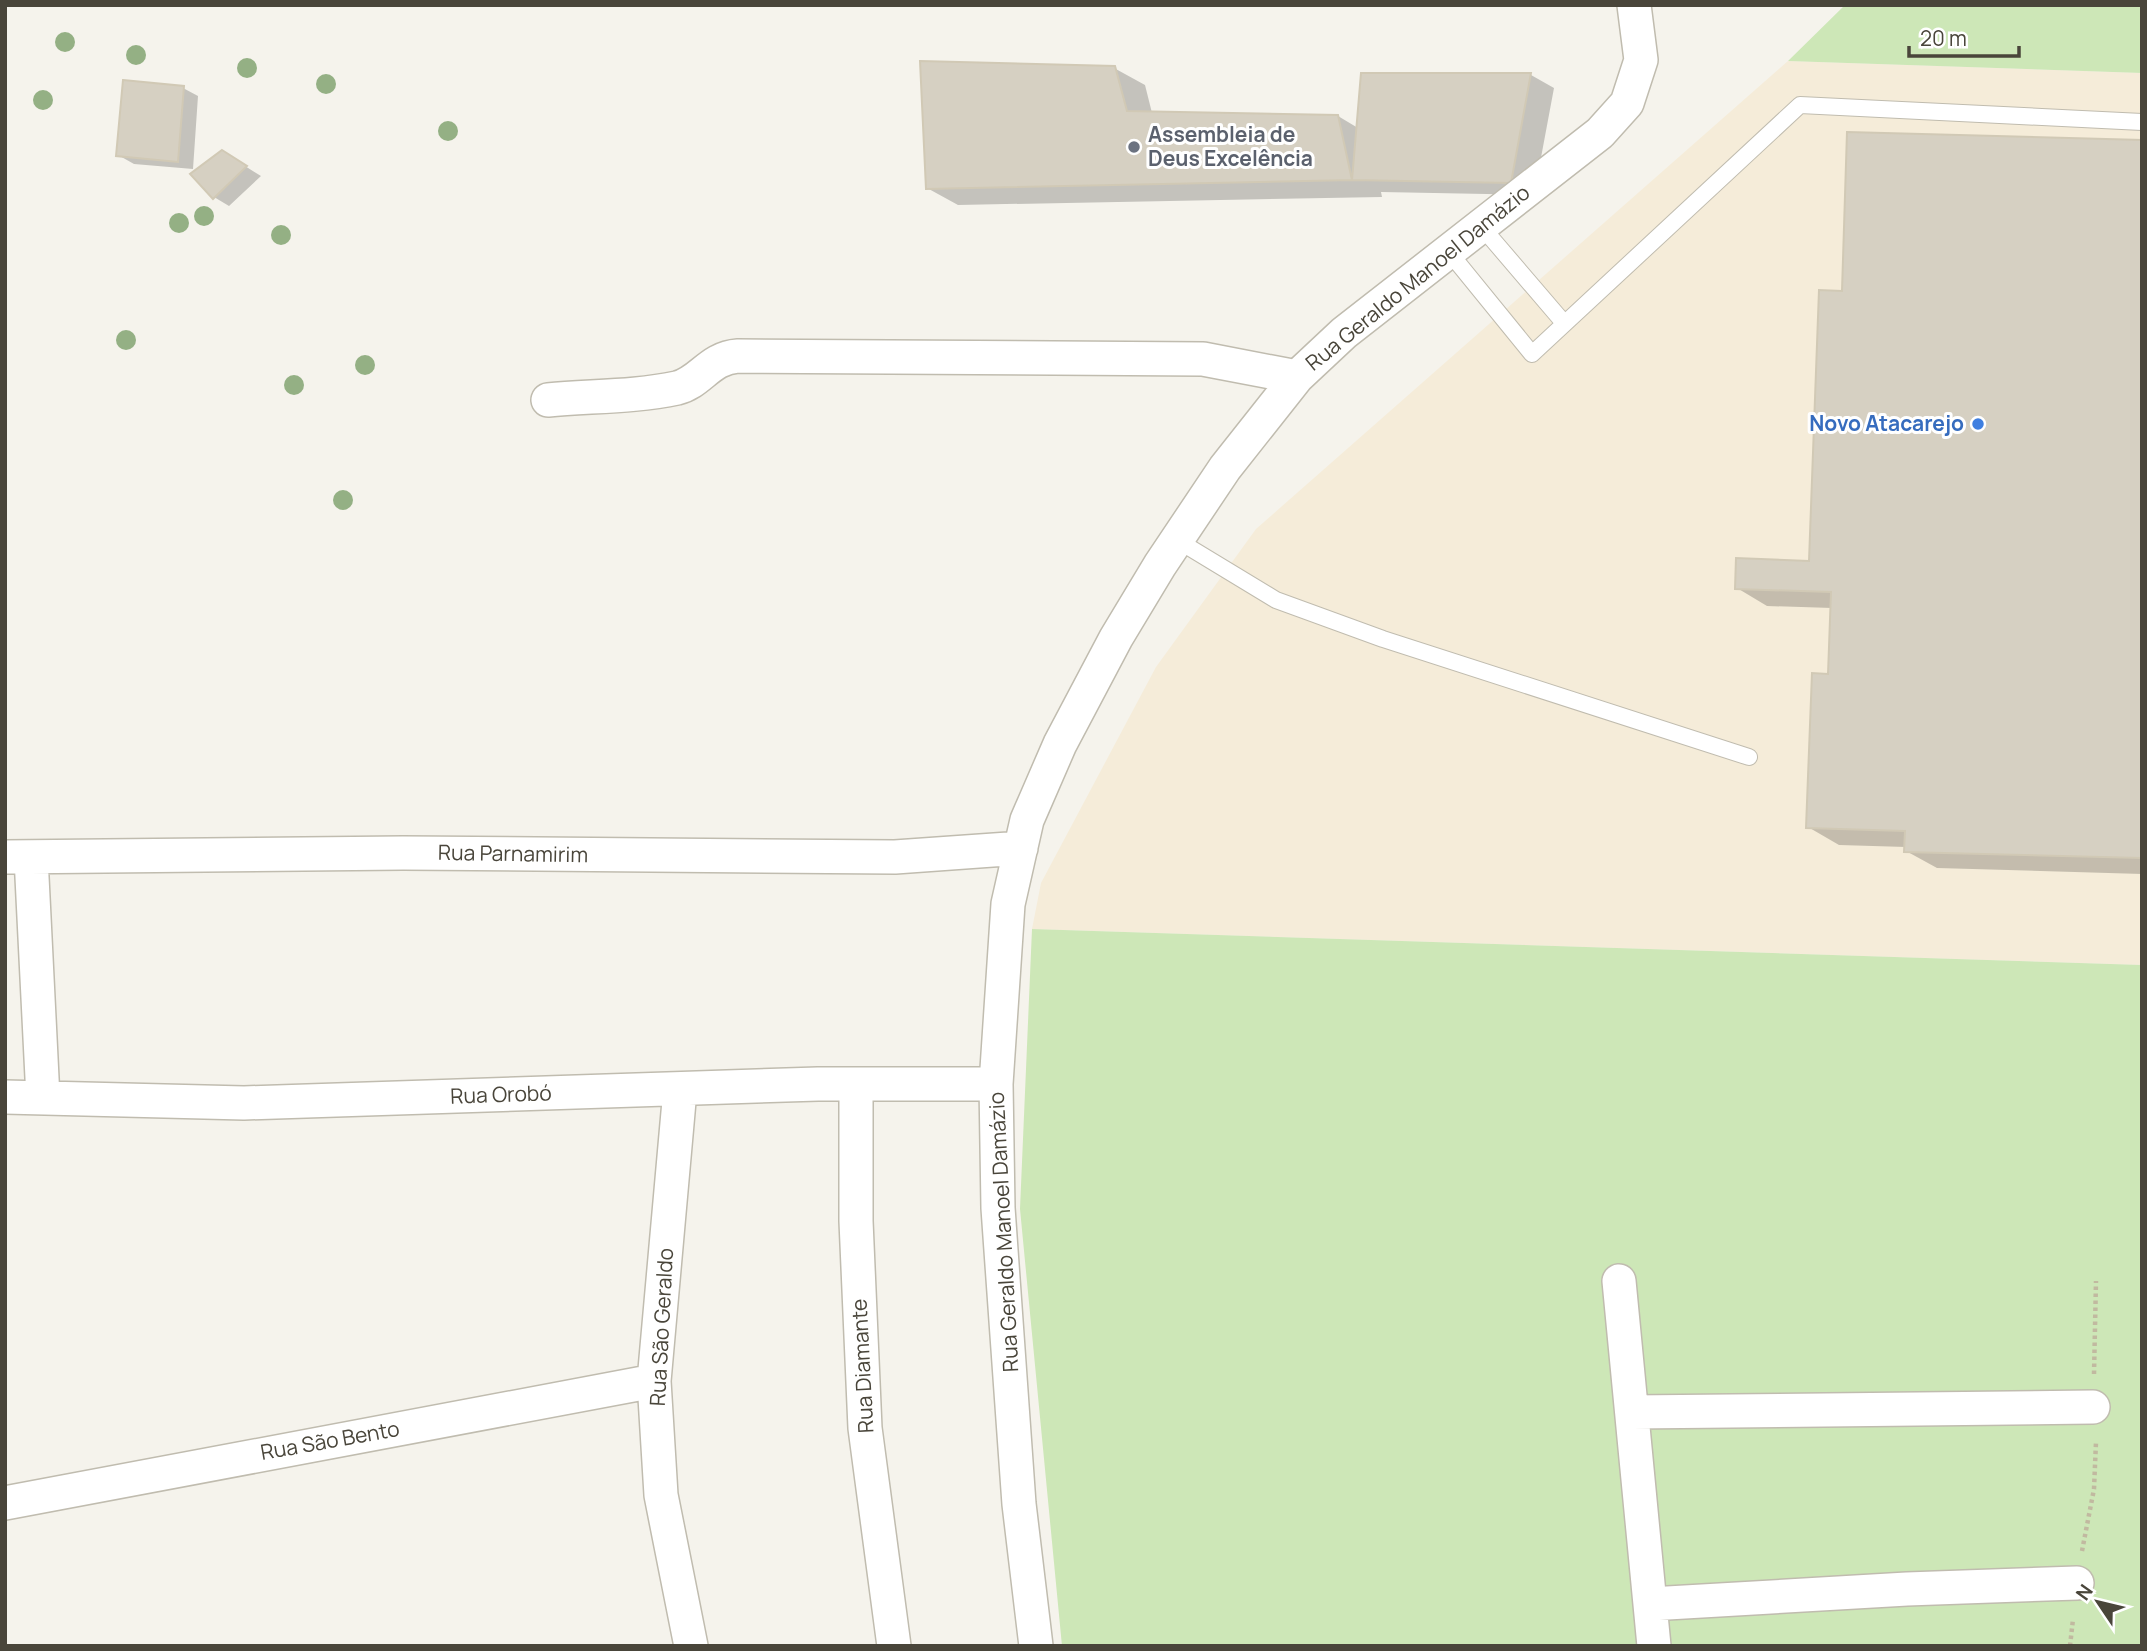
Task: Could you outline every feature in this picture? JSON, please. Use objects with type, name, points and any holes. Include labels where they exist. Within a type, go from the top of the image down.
[{"type":"street","name":"Rua Geraldo Manoel Damázio","points":[[1036,1646],[1019,1504],[1010,1383],[998,1208],[996,1084],[1008,904],[1027,820],[1059,744],[1116,638],[1225,468],[1297,377],[1344,334],[1600,133],[1627,103],[1641,60],[1634,5]]},
{"type":"street","points":[[548,400],[680,387],[709,365],[725,357],[738,356],[1203,359],[1297,377]]},
{"type":"street","name":"Rua Parnamirim","points":[[18,857],[403,853],[895,857],[1021,848]]},
{"type":"street","points":[[18,857],[43,1098]]},
{"type":"street","name":"Rua Orobó","points":[[5,1097],[244,1103],[856,1084],[996,1084]]},
{"type":"street","name":"Rua Diamante","points":[[856,1084],[856,1222],[865,1428],[894,1646]]},
{"type":"street","name":"Rua São Geraldo","points":[[680,1090],[654,1381],[661,1495],[691,1646]]},
{"type":"street","points":[[1619,1281],[1654,1646]]},
{"type":"street","name":"Rua São Bento","points":[[5,1503],[654,1381]]},
{"type":"street","points":[[1632,1412],[2093,1406]]},
{"type":"street","points":[[1650,1604],[1907,1589],[2077,1583]]},
{"type":"lane","points":[[1449,252],[1532,354],[1800,105],[2142,122]]},
{"type":"lane","points":[[1481,226],[1564,323]]},
{"type":"lane","points":[[1177,540],[1276,600],[1383,639],[1749,757]]},
{"type":"path","points":[[2070,1646],[2077,1583],[2094,1489],[2096,1281]]},
{"type":"shaded area","points":[[1788,61],[2142,73],[2142,965],[1032,929],[1041,883],[1156,667],[1256,529]]},
{"type":"green space","points":[[1845,5],[2142,5],[2142,73],[1788,61]]},
{"type":"green space","points":[[1032,929],[2142,965],[2142,1646],[1062,1646],[1020,1209]]},
{"type":"building","name":"Assembleia de Deus Excelência","points":[[920,61],[1115,66],[1127,111],[1338,115],[1352,180],[926,189]]},
{"type":"building","points":[[1361,73],[1531,73],[1511,183],[1352,180]]},
{"type":"building","points":[[123,80],[184,86],[178,162],[116,156]]},
{"type":"building","name":"Novo Atacarejo","points":[[1847,132],[2142,140],[2142,858],[1904,852],[1905,831],[1806,828],[1812,673],[1828,674],[1831,592],[1735,589],[1736,558],[1809,561],[1819,290],[1842,291]]},
{"type":"building","points":[[222,150],[247,166],[213,199],[190,174]]},
{"type":"place","name":"Assembleia de Deus Excelência","points":[[1134,147]]},
{"type":"place","name":"Novo Atacarejo","points":[[1978,424]]}]
